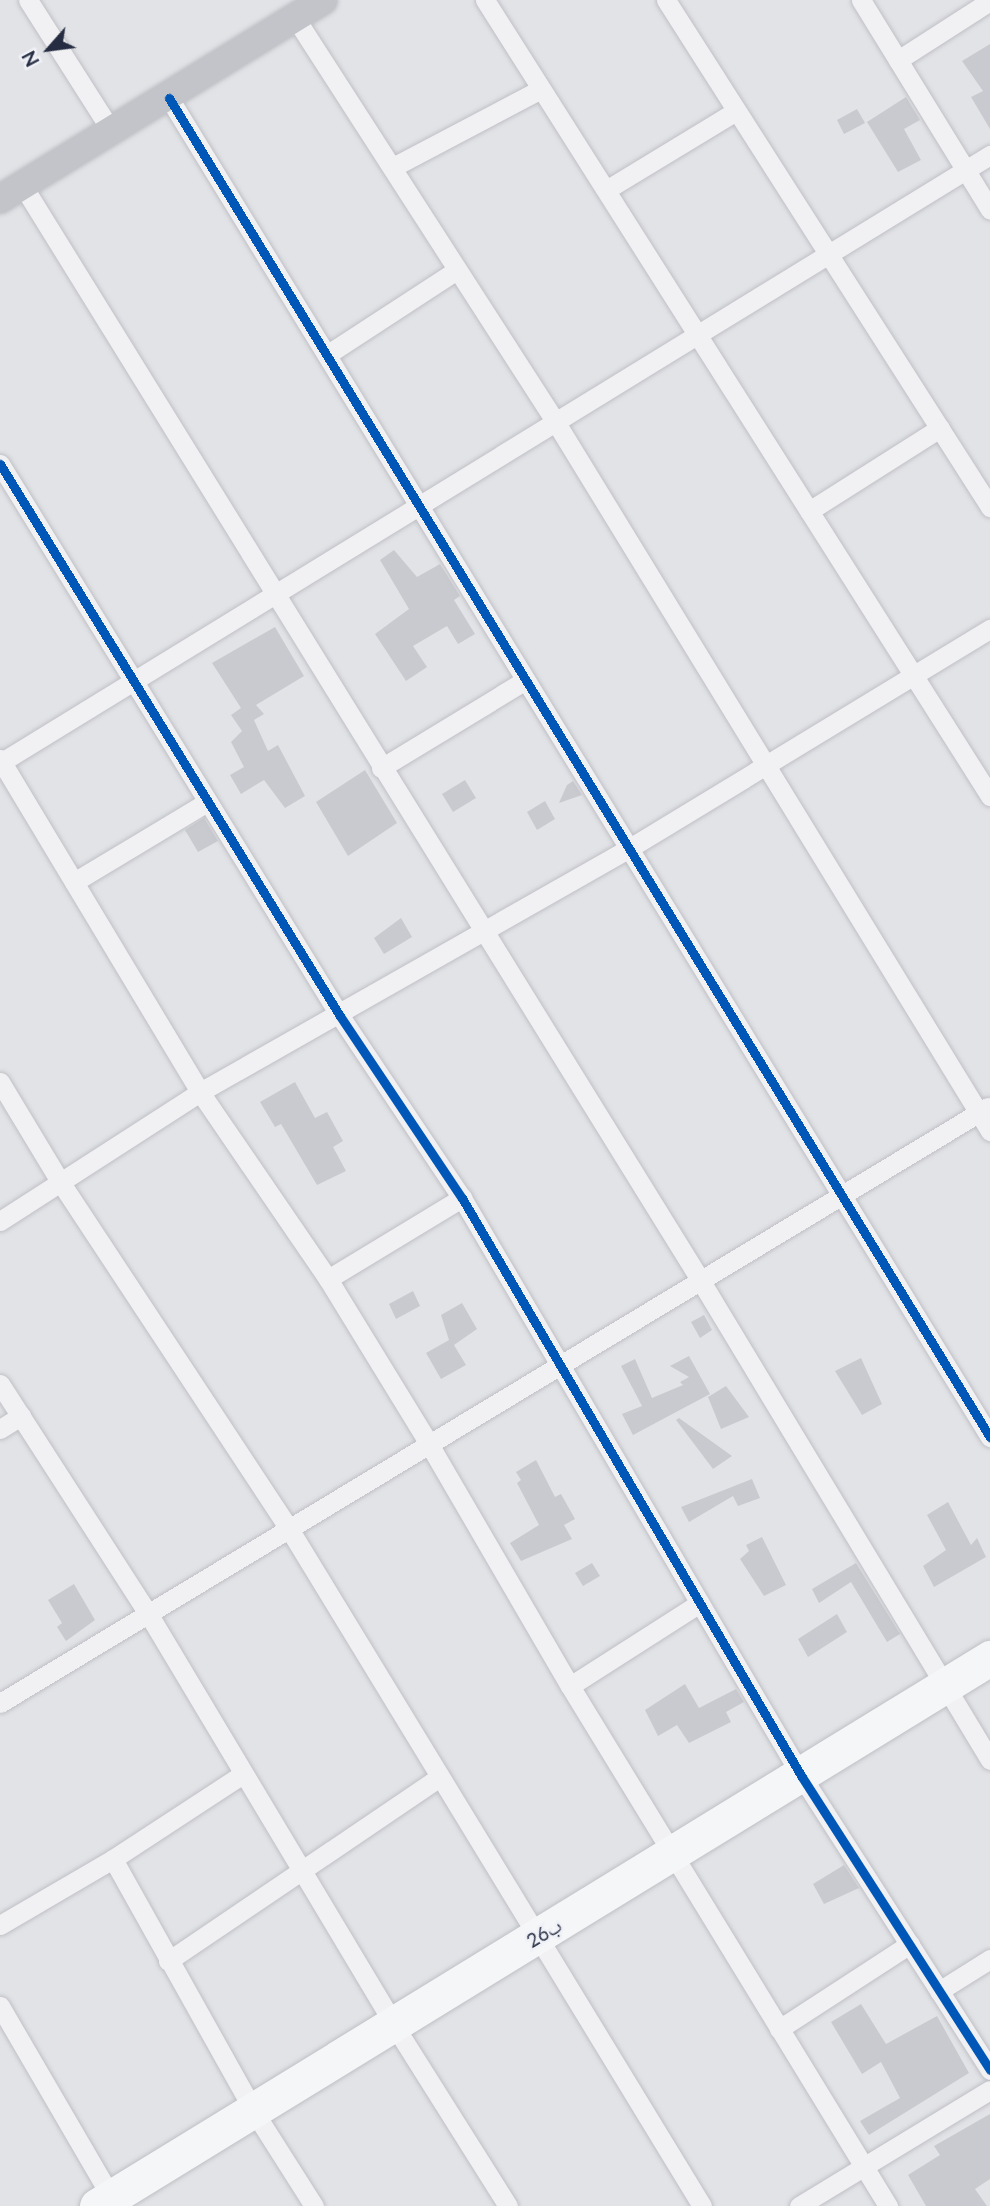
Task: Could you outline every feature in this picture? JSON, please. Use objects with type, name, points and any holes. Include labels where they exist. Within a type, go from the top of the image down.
[{"type":"highway","name":"26ب","points":[[108,2203],[253,2110],[802,1777],[990,1658]]},
{"type":"main road","points":[[11,192],[169,98],[289,8],[323,0]]},
{"type":"street","points":[[29,0],[112,132]]},
{"type":"street","points":[[485,0],[990,796]]},
{"type":"street","points":[[666,0],[990,507]]},
{"type":"street","points":[[861,0],[990,210]]},
{"type":"street","points":[[898,60],[990,1]]},
{"type":"street","points":[[289,8],[555,421],[984,1109],[990,1131]]},
{"type":"street","points":[[393,167],[541,89]]},
{"type":"street","points":[[169,98],[328,354],[415,505],[990,1437]]},
{"type":"street","points":[[606,190],[736,111]]},
{"type":"street","points":[[888,2206],[570,1686],[429,1444],[328,1279],[200,1092],[0,761],[137,680],[415,505],[698,338],[827,254],[990,155]]},
{"type":"street","points":[[11,192],[273,595],[702,1283],[990,1759]]},
{"type":"street","points":[[328,354],[457,270]]},
{"type":"street","points":[[809,511],[940,428]]},
{"type":"street","points":[[0,464],[137,680],[207,802],[340,1016],[462,1198],[802,1777],[990,2070]]},
{"type":"street","points":[[0,1221],[200,1092],[483,934],[990,629]]},
{"type":"street","points":[[381,768],[524,681]]},
{"type":"street","points":[[74,882],[207,802]]},
{"type":"street","points":[[0,1082],[61,1183],[288,1527],[536,1939],[702,2206]]},
{"type":"street","points":[[0,1703],[149,1615],[288,1527],[563,1367],[984,1109]]},
{"type":"street","points":[[328,1279],[462,1198]]},
{"type":"street","points":[[0,1384],[149,1615],[394,2025],[508,2206]]},
{"type":"street","points":[[0,1429],[20,1416]]},
{"type":"street","points":[[570,1686],[700,1603]]},
{"type":"street","points":[[0,1925],[113,1859],[243,1774]]},
{"type":"street","points":[[168,1961],[438,1778]]},
{"type":"street","points":[[113,1859],[253,2110],[314,2206]]},
{"type":"street","points":[[779,2029],[910,1944]]},
{"type":"street","points":[[940,1991],[990,1959]]},
{"type":"street","points":[[0,2006],[108,2203]]},
{"type":"street","points":[[799,2206],[990,2090]]},
{"type":"building","points":[[990,44],[990,129],[971,97],[983,91],[962,61]]},
{"type":"building","points":[[906,97],[920,120],[904,129],[921,160],[898,172],[867,122]]},
{"type":"building","points":[[857,109],[865,123],[844,134],[837,120]]},
{"type":"building","points":[[394,550],[417,577],[440,564],[460,596],[454,600],[475,634],[458,644],[447,626],[413,646],[427,667],[406,681],[375,634],[409,609],[380,560]]},
{"type":"building","points":[[275,627],[304,676],[256,705],[264,714],[254,720],[268,751],[278,745],[305,796],[285,808],[264,780],[241,794],[230,775],[244,767],[231,742],[242,731],[231,715],[241,708],[212,663]]},
{"type":"building","points":[[365,770],[397,823],[348,856],[316,802]]},
{"type":"building","points":[[465,780],[476,798],[453,812],[442,794]]},
{"type":"building","points":[[573,781],[582,795],[559,803],[567,785]]},
{"type":"building","points":[[545,801],[555,819],[537,830],[527,812]]},
{"type":"building","points":[[204,818],[218,841],[198,852],[185,830]]},
{"type":"building","points":[[401,918],[412,937],[384,954],[374,938]]},
{"type":"building","points":[[295,1082],[315,1118],[327,1112],[343,1141],[333,1147],[346,1171],[317,1185],[281,1124],[275,1127],[260,1102]]},
{"type":"building","points":[[413,1291],[420,1306],[396,1319],[389,1304]]},
{"type":"building","points":[[462,1303],[477,1329],[454,1345],[466,1365],[441,1379],[426,1353],[449,1340],[441,1315]]},
{"type":"building","points":[[704,1315],[712,1330],[700,1338],[691,1322]]},
{"type":"building","points":[[689,1356],[710,1394],[633,1435],[622,1414],[642,1406],[621,1366],[635,1359],[652,1398],[683,1385],[680,1382],[689,1377],[670,1366]]},
{"type":"building","points":[[861,1358],[882,1404],[862,1415],[835,1371]]},
{"type":"building","points":[[726,1386],[749,1417],[721,1429],[708,1397]]},
{"type":"building","points":[[679,1418],[732,1456],[713,1469],[676,1420]]},
{"type":"building","points":[[536,1460],[555,1497],[561,1494],[575,1519],[564,1525],[572,1539],[521,1561],[510,1543],[539,1525],[517,1483],[521,1480],[516,1472]]},
{"type":"building","points":[[752,1479],[760,1498],[738,1506],[733,1496],[689,1522],[681,1507]]},
{"type":"building","points":[[948,1502],[971,1545],[977,1538],[986,1557],[934,1587],[923,1566],[946,1550],[927,1515]]},
{"type":"building","points":[[762,1537],[786,1585],[764,1596],[740,1559],[749,1551],[746,1545]]},
{"type":"building","points":[[592,1563],[600,1576],[583,1586],[575,1573]]},
{"type":"building","points":[[856,1563],[900,1634],[887,1642],[851,1582],[819,1603],[812,1589]]},
{"type":"building","points":[[74,1584],[95,1620],[66,1641],[57,1627],[62,1623],[48,1600]]},
{"type":"building","points":[[837,1614],[847,1632],[808,1657],[798,1639]]},
{"type":"building","points":[[685,1684],[699,1708],[736,1689],[744,1702],[726,1712],[731,1722],[689,1743],[677,1725],[658,1736],[645,1710]]},
{"type":"building","points":[[844,1865],[859,1888],[824,1904],[813,1884]]},
{"type":"building","points":[[861,2004],[886,2044],[937,2016],[969,2073],[869,2135],[860,2121],[900,2098],[881,2062],[862,2074],[831,2022]]},
{"type":"building","points":[[990,2114],[990,2179],[975,2189],[987,2206],[926,2206],[908,2175],[940,2155],[934,2146]]},
{"type":"cycle path","points":[[169,98],[990,1437]]},
{"type":"cycle path","points":[[0,464],[340,1016],[462,1198],[802,1777],[990,2070]]}]
